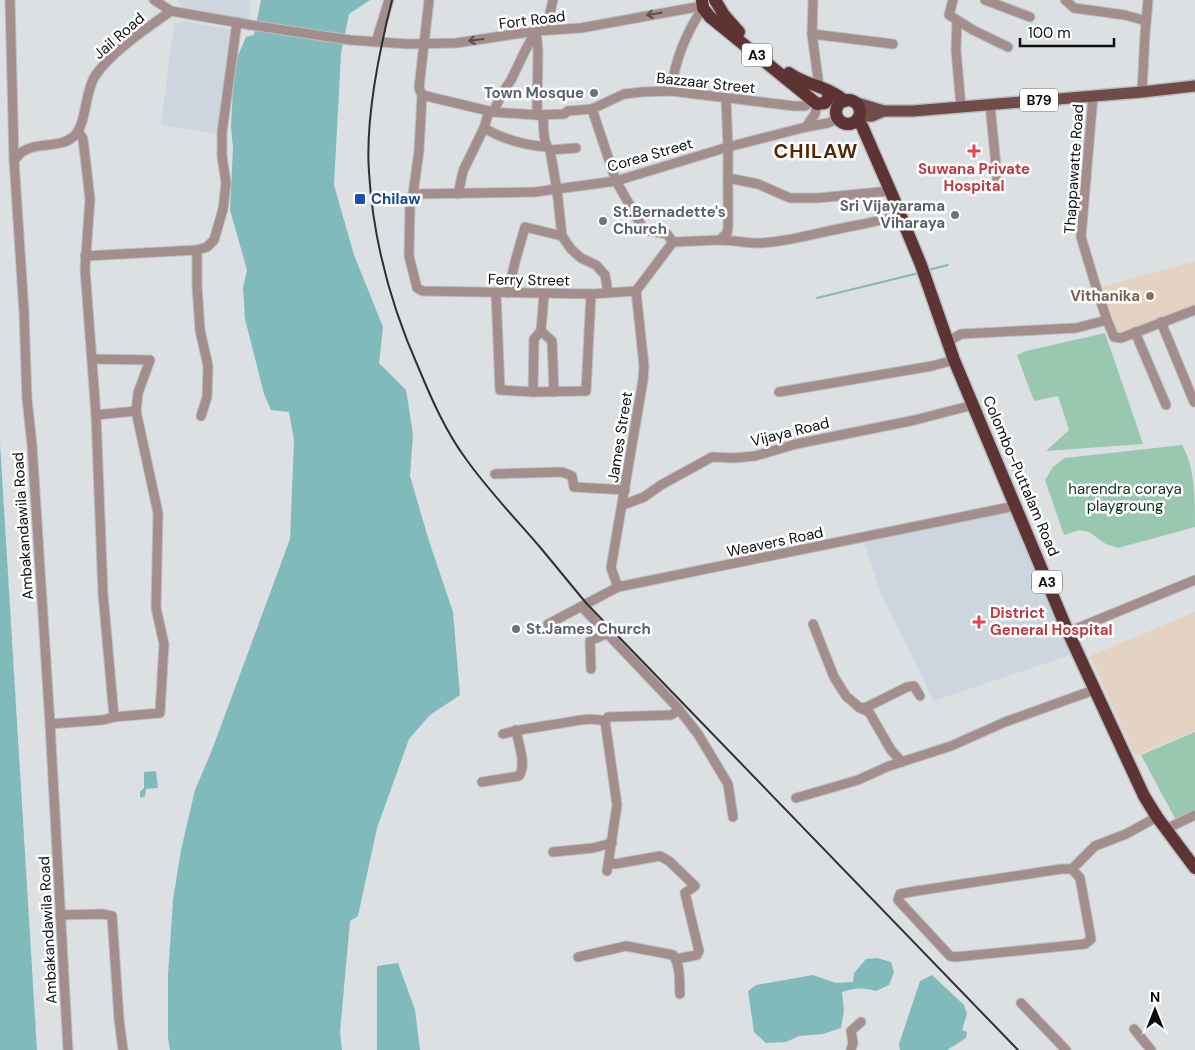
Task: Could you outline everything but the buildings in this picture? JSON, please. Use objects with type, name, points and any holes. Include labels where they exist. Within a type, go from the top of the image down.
[{"type":"highway","name":"A3","points":[[707,2],[767,57],[793,76],[849,102]]},
{"type":"highway","name":"A3","points":[[707,2],[710,16],[801,90],[814,103]]},
{"type":"highway","points":[[814,103],[811,92],[821,88]]},
{"type":"highway","points":[[849,102],[837,108],[850,120]]},
{"type":"highway","name":"Colombo-Puttalam Road","points":[[849,102],[859,110],[850,120],[862,126],[890,191],[954,360],[1094,690],[1133,776],[1157,817],[1195,868]]},
{"type":"main road","name":"B79","points":[[849,102],[884,111],[961,107],[1195,86]]},
{"type":"main road","name":"B79","points":[[850,120],[872,116],[884,111]]},
{"type":"street","name":"Ambakandawila Road","points":[[10,0],[14,160],[24,312],[27,398],[32,445],[50,724],[68,1050]]},
{"type":"street","points":[[154,0],[171,11]]},
{"type":"street","points":[[169,0],[171,11]]},
{"type":"street","points":[[376,42],[388,0]]},
{"type":"street","name":"Ferry Street","points":[[429,0],[419,88],[422,95],[419,151],[410,205],[409,256],[417,288],[426,292],[544,294],[590,294],[636,290]]},
{"type":"street","points":[[458,194],[463,171],[491,112],[511,80],[536,31],[548,22],[553,0]]},
{"type":"street","points":[[813,0],[812,34],[821,88]]},
{"type":"street","points":[[953,0],[949,15],[973,30],[1008,46]]},
{"type":"street","points":[[985,0],[1030,16]]},
{"type":"street","points":[[1065,0],[1074,8],[1125,15],[1146,21]]},
{"type":"street","points":[[1142,92],[1148,0]]},
{"type":"street","points":[[671,91],[674,72],[684,38],[707,2]]},
{"type":"street","name":"Fort Road","points":[[171,11],[350,40],[424,44],[456,43],[501,38],[536,31],[581,28],[707,2]]},
{"type":"street","name":"Jail Road","points":[[78,131],[87,94],[94,77],[121,50],[171,11]]},
{"type":"street","points":[[957,20],[956,50],[961,107]]},
{"type":"street","points":[[85,256],[197,250],[207,247],[214,240],[223,209],[226,183],[222,156],[222,132],[237,22]]},
{"type":"street","points":[[536,31],[540,115],[557,190],[562,236],[571,249],[581,258],[596,265],[605,275],[608,292]]},
{"type":"street","points":[[812,34],[893,44]]},
{"type":"street","name":"Bazzaar Street","points":[[422,95],[491,112],[540,115],[564,114],[568,111],[592,109],[624,94],[671,91],[726,99],[799,106],[814,103]]},
{"type":"street","name":"Thappawatte Road","points":[[1093,96],[1081,237],[1106,320],[1114,337],[1120,338],[1195,310]]},
{"type":"street","points":[[720,240],[728,233],[726,99]]},
{"type":"street","points":[[806,127],[816,114],[814,103]]},
{"type":"street","points":[[990,104],[998,186]]},
{"type":"street","points":[[592,109],[616,181],[644,230],[668,234],[672,242]]},
{"type":"street","name":"Corea Street","points":[[413,194],[535,192],[616,181],[728,147],[806,127],[850,120]]},
{"type":"street","points":[[484,128],[501,138],[524,145],[549,148],[576,148]]},
{"type":"street","points":[[14,160],[28,149],[65,142],[75,136],[78,131],[83,140],[90,199],[85,256],[96,415],[103,594],[114,717]]},
{"type":"street","points":[[728,178],[758,184],[790,198],[826,198],[890,191]]},
{"type":"street","points":[[672,242],[734,240],[761,243],[796,239],[877,222],[900,215]]},
{"type":"street","points":[[508,293],[525,227],[562,236]]},
{"type":"street","points":[[636,290],[672,242]]},
{"type":"street","points":[[197,250],[200,330],[208,366],[207,397],[200,416]]},
{"type":"street","name":"James Street","points":[[618,587],[611,568],[623,505],[644,366],[636,290]]},
{"type":"street","points":[[496,293],[500,390],[533,392],[586,391],[590,294]]},
{"type":"street","points":[[533,392],[534,339],[540,331],[544,294]]},
{"type":"street","points":[[947,342],[961,334],[1076,328],[1106,320]]},
{"type":"street","points":[[1161,322],[1194,402]]},
{"type":"street","points":[[540,331],[552,341],[554,392]]},
{"type":"street","points":[[1135,332],[1166,405]]},
{"type":"street","points":[[50,724],[160,713],[164,644],[156,608],[158,513],[136,411],[138,393],[150,360],[92,359]]},
{"type":"street","points":[[780,392],[932,366],[954,360]]},
{"type":"street","name":"Vijaya Road","points":[[623,505],[644,497],[661,485],[712,457],[734,458],[755,456],[796,444],[915,420],[973,405]]},
{"type":"street","points":[[96,415],[136,411]]},
{"type":"street","points":[[495,474],[507,472],[562,472],[572,476],[574,487],[624,490]]},
{"type":"street","name":"Weavers Road","points":[[548,624],[618,587],[1015,506]]},
{"type":"street","points":[[1068,632],[1195,580]]},
{"type":"street","points":[[582,607],[677,707],[698,734],[728,784],[733,817]]},
{"type":"street","points":[[813,624],[834,678],[846,696],[860,708],[869,712],[890,750],[902,762]]},
{"type":"street","points":[[591,669],[590,641],[608,633]]},
{"type":"street","points":[[860,708],[867,708],[914,686],[920,696]]},
{"type":"street","points":[[796,798],[858,780],[902,762],[951,746],[1005,722],[1094,690]]},
{"type":"street","points":[[605,721],[608,717],[671,716],[676,712],[677,707]]},
{"type":"street","points":[[503,734],[516,730],[597,719],[605,721]]},
{"type":"street","points":[[605,721],[617,805],[608,867],[660,856],[695,886],[685,893],[699,951],[697,955],[676,960]]},
{"type":"street","points":[[482,782],[519,776],[522,771],[522,762],[516,730]]},
{"type":"street","points":[[1166,829],[1195,815]]},
{"type":"street","points":[[1072,869],[1080,878],[1082,887],[1091,939],[1085,944],[950,956],[898,900],[900,894],[916,891],[1061,869],[1072,869],[1095,846],[1126,834],[1157,817]]},
{"type":"street","points":[[553,852],[593,848],[612,843]]},
{"type":"street","points":[[60,915],[102,914],[112,916],[123,1050]]},
{"type":"street","points":[[578,957],[626,946],[673,955],[676,960],[680,994]]},
{"type":"street","points":[[1021,1003],[1066,1050]]},
{"type":"street","points":[[851,1050],[853,1043],[851,1031],[861,1022]]},
{"type":"street","points":[[1134,1029],[1151,1050]]},
{"type":"shaded area","points":[[177,0],[251,0],[249,23],[181,6]]},
{"type":"shaded area","points":[[182,21],[232,30],[219,134],[161,125],[174,24]]},
{"type":"shaded area","name":"Vithanika","points":[[1195,261],[1195,306],[1118,335],[1101,287]]},
{"type":"shaded area","name":"District General Hospital","points":[[1018,511],[1076,653],[934,701],[880,592],[864,542]]},
{"type":"shaded area","points":[[1195,612],[1195,731],[1135,756],[1090,656]]},
{"type":"green space","points":[[1105,333],[1143,444],[1046,451],[1069,430],[1058,396],[1034,401],[1017,355],[1026,351]]},
{"type":"green space","name":"harendra coraya playgroung","points":[[1182,445],[1192,473],[1195,527],[1118,548],[1106,544],[1089,532],[1079,530],[1064,535],[1045,480],[1053,467],[1065,458]]},
{"type":"green space","points":[[1195,732],[1195,813],[1177,822],[1141,755]]},
{"type":"water","points":[[261,0],[370,0],[349,14],[341,54],[334,185],[354,255],[383,327],[379,363],[406,390],[413,434],[410,476],[453,612],[460,695],[430,715],[409,739],[377,828],[358,916],[350,921],[340,1032],[342,1050],[170,1050],[168,1038],[168,975],[173,900],[181,850],[195,790],[212,750],[290,539],[294,440],[289,412],[271,410],[264,394],[245,319],[243,288],[247,270],[230,210],[233,148],[231,127],[237,58],[246,37],[254,35]]},
{"type":"water","points":[[0,443],[37,1050],[0,1050]]},
{"type":"water","points":[[156,771],[158,788],[146,789],[145,796],[140,797],[140,792],[144,788],[144,772]]},
{"type":"water","points":[[877,958],[891,962],[894,972],[889,985],[876,991],[859,989],[842,992],[844,1011],[841,1028],[823,1034],[799,1036],[786,1042],[766,1043],[754,1032],[748,991],[756,985],[813,975],[836,983],[853,982],[854,973],[866,959]]},
{"type":"water","points":[[398,963],[415,1010],[420,1050],[377,1050],[377,966]]},
{"type":"water","points":[[932,975],[964,1005],[967,1014],[962,1030],[967,1032],[966,1038],[947,1050],[900,1050],[899,1044],[920,981]]},
{"type":"waterway","points":[[928,270],[948,265]]},
{"type":"waterway","points":[[817,298],[919,273]]},
{"type":"railway","points":[[392,0],[382,41],[371,108],[368,151],[371,197],[379,248],[400,321],[429,392],[452,438],[483,482],[587,604],[1018,1050]]},
{"type":"place","name":"Town Mosque","points":[[594,93]]},
{"type":"place","name":"Suwana Private Hospital","points":[[974,151]]},
{"type":"place","name":"Chilaw","points":[[360,199]]},
{"type":"place","name":"Sri Vijayarama Viharaya","points":[[955,215]]},
{"type":"place","name":"St.Bernadette's Church","points":[[603,221]]},
{"type":"place","name":"Vithanika","points":[[1150,296]]},
{"type":"place","name":"District General Hospital","points":[[979,622]]},
{"type":"place","name":"St.James Church","points":[[516,629]]},
{"type":"district","name":"CHILAW","points":[[816,151]]}]
